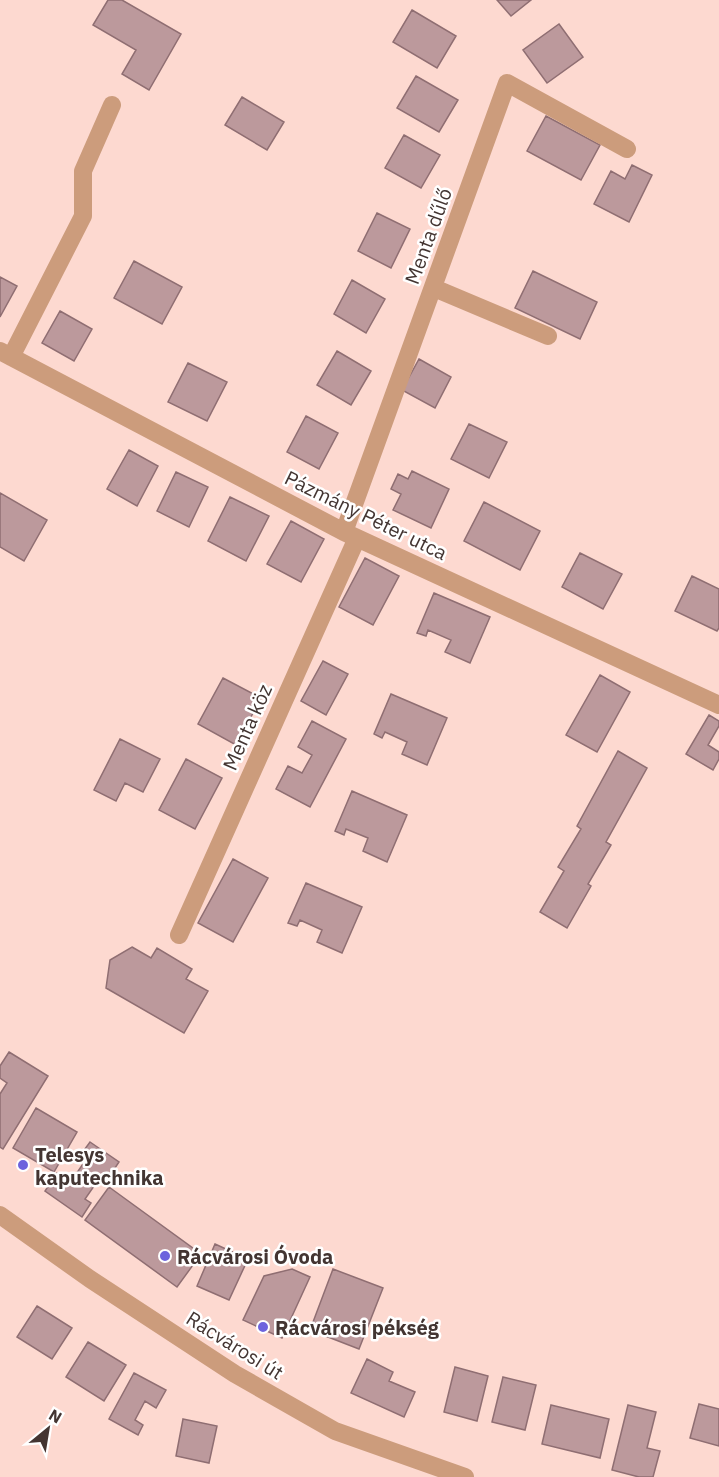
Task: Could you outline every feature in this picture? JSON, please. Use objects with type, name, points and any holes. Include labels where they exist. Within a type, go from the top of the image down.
[{"type":"street","name":"Menta dűlő","points":[[351,535],[434,288],[507,83],[627,149]]},
{"type":"street","points":[[5,354],[83,216],[83,171],[112,105]]},
{"type":"street","points":[[434,288],[548,336]]},
{"type":"street","name":"Pázmány Péter utca","points":[[5,354],[351,535],[719,705]]},
{"type":"street","name":"Menta köz","points":[[179,935],[351,535]]},
{"type":"street","name":"Rácvárosi út","points":[[0,1215],[90,1279],[235,1374],[335,1431],[465,1477]]},
{"type":"building","points":[[108,0],[122,0],[181,34],[149,90],[122,74],[136,50],[93,25]]},
{"type":"building","points":[[497,0],[531,0],[511,16]]},
{"type":"building","points":[[412,10],[456,36],[437,68],[393,42]]},
{"type":"building","points":[[559,24],[583,57],[547,83],[523,50]]},
{"type":"building","points":[[416,76],[458,100],[439,132],[397,108]]},
{"type":"building","points":[[242,97],[284,122],[267,150],[225,125]]},
{"type":"building","points":[[546,116],[600,145],[581,180],[527,151]]},
{"type":"building","points":[[404,135],[440,155],[421,188],[385,168]]},
{"type":"building","points":[[632,165],[652,175],[629,222],[594,204],[611,171],[625,179]]},
{"type":"building","points":[[377,213],[410,229],[391,268],[358,251]]},
{"type":"building","points":[[134,261],[182,287],[162,324],[114,298]]},
{"type":"building","points":[[533,271],[597,302],[580,339],[515,308]]},
{"type":"building","points":[[0,277],[17,286],[0,317]]},
{"type":"building","points":[[352,280],[385,299],[366,333],[334,314]]},
{"type":"building","points":[[60,311],[92,329],[74,361],[42,343]]},
{"type":"building","points":[[337,351],[371,371],[351,405],[317,385]]},
{"type":"building","points":[[419,359],[451,377],[435,408],[402,390]]},
{"type":"building","points":[[188,363],[227,382],[207,421],[168,402]]},
{"type":"building","points":[[306,416],[338,433],[319,469],[287,452]]},
{"type":"building","points":[[469,424],[507,442],[489,478],[451,459]]},
{"type":"building","points":[[129,450],[158,466],[137,506],[107,489]]},
{"type":"building","points":[[412,471],[449,489],[431,528],[393,510],[401,494],[391,489],[398,474],[408,479]]},
{"type":"building","points":[[176,472],[208,487],[189,527],[157,511]]},
{"type":"building","points":[[0,493],[47,520],[24,561],[0,547]]},
{"type":"building","points":[[230,497],[269,516],[246,561],[208,541]]},
{"type":"building","points":[[484,502],[540,531],[520,570],[464,541]]},
{"type":"building","points":[[291,521],[324,539],[301,582],[267,564]]},
{"type":"building","points":[[580,553],[622,574],[603,609],[562,587]]},
{"type":"building","points":[[365,558],[399,576],[373,625],[339,607]]},
{"type":"building","points":[[692,576],[719,589],[719,628],[717,631],[675,611]]},
{"type":"building","points":[[434,593],[490,617],[470,663],[445,652],[451,640],[428,630],[426,636],[417,633]]},
{"type":"building","points":[[323,661],[348,674],[326,715],[301,701]]},
{"type":"building","points":[[600,675],[630,692],[597,752],[566,735]]},
{"type":"building","points":[[223,678],[261,698],[236,745],[198,724]]},
{"type":"building","points":[[391,694],[447,718],[427,765],[402,754],[407,742],[385,732],[382,738],[374,734]]},
{"type":"building","points":[[709,715],[719,721],[719,726],[708,745],[719,752],[719,759],[713,770],[686,754]]},
{"type":"building","points":[[312,721],[346,739],[310,807],[276,789],[288,766],[302,773],[312,755],[298,747]]},
{"type":"building","points":[[120,739],[160,759],[143,792],[125,783],[116,801],[94,790]]},
{"type":"building","points":[[618,751],[647,768],[606,842],[611,845],[588,884],[591,886],[567,928],[540,912],[564,871],[558,867],[581,829],[577,826]]},
{"type":"building","points":[[186,759],[222,778],[195,829],[159,810]]},
{"type":"building","points":[[352,791],[407,815],[387,862],[363,851],[368,838],[346,829],[344,835],[335,831]]},
{"type":"building","points":[[233,859],[268,878],[233,942],[198,923]]},
{"type":"building","points":[[306,883],[362,907],[342,953],[317,942],[322,930],[300,920],[297,926],[288,923]]},
{"type":"building","points":[[132,947],[151,958],[157,948],[192,969],[186,979],[208,991],[184,1033],[106,988],[110,960]]},
{"type":"building","points":[[9,1052],[48,1076],[3,1149],[0,1147],[0,1094],[7,1083],[0,1078],[0,1066]]},
{"type":"building","points":[[36,1108],[77,1132],[54,1172],[13,1148]]},
{"type":"building","points":[[90,1142],[119,1162],[107,1180],[101,1176],[85,1199],[91,1203],[82,1217],[45,1191],[57,1173],[70,1183],[85,1161],[79,1157]]},
{"type":"building","points":[[109,1187],[201,1254],[177,1287],[85,1220]]},
{"type":"building","points":[[215,1244],[248,1259],[229,1300],[197,1286]]},
{"type":"building","points":[[292,1269],[310,1277],[282,1338],[243,1320],[264,1276]]},
{"type":"building","points":[[333,1269],[383,1288],[359,1349],[310,1330]]},
{"type":"building","points":[[37,1306],[72,1328],[52,1359],[17,1337]]},
{"type":"building","points":[[88,1342],[126,1365],[104,1401],[66,1377]]},
{"type":"building","points":[[367,1359],[393,1372],[389,1381],[415,1392],[404,1417],[351,1393]]},
{"type":"building","points":[[455,1367],[488,1376],[477,1421],[444,1412]]},
{"type":"building","points":[[134,1373],[166,1390],[156,1408],[145,1401],[135,1420],[143,1425],[138,1435],[109,1419]]},
{"type":"building","points":[[503,1377],[536,1385],[525,1430],[492,1422]]},
{"type":"building","points":[[699,1404],[719,1409],[719,1446],[690,1438]]},
{"type":"building","points":[[551,1405],[609,1419],[600,1458],[542,1444]]},
{"type":"building","points":[[628,1405],[656,1412],[647,1448],[660,1451],[653,1477],[639,1477],[612,1470]]},
{"type":"building","points":[[183,1419],[217,1426],[209,1463],[176,1456]]},
{"type":"place","name":"Telesys kaputechnika","points":[[23,1165]]},
{"type":"place","name":"Rácvárosi Óvoda","points":[[165,1256]]},
{"type":"place","name":"Rácvárosi pékség","points":[[263,1327]]}]
